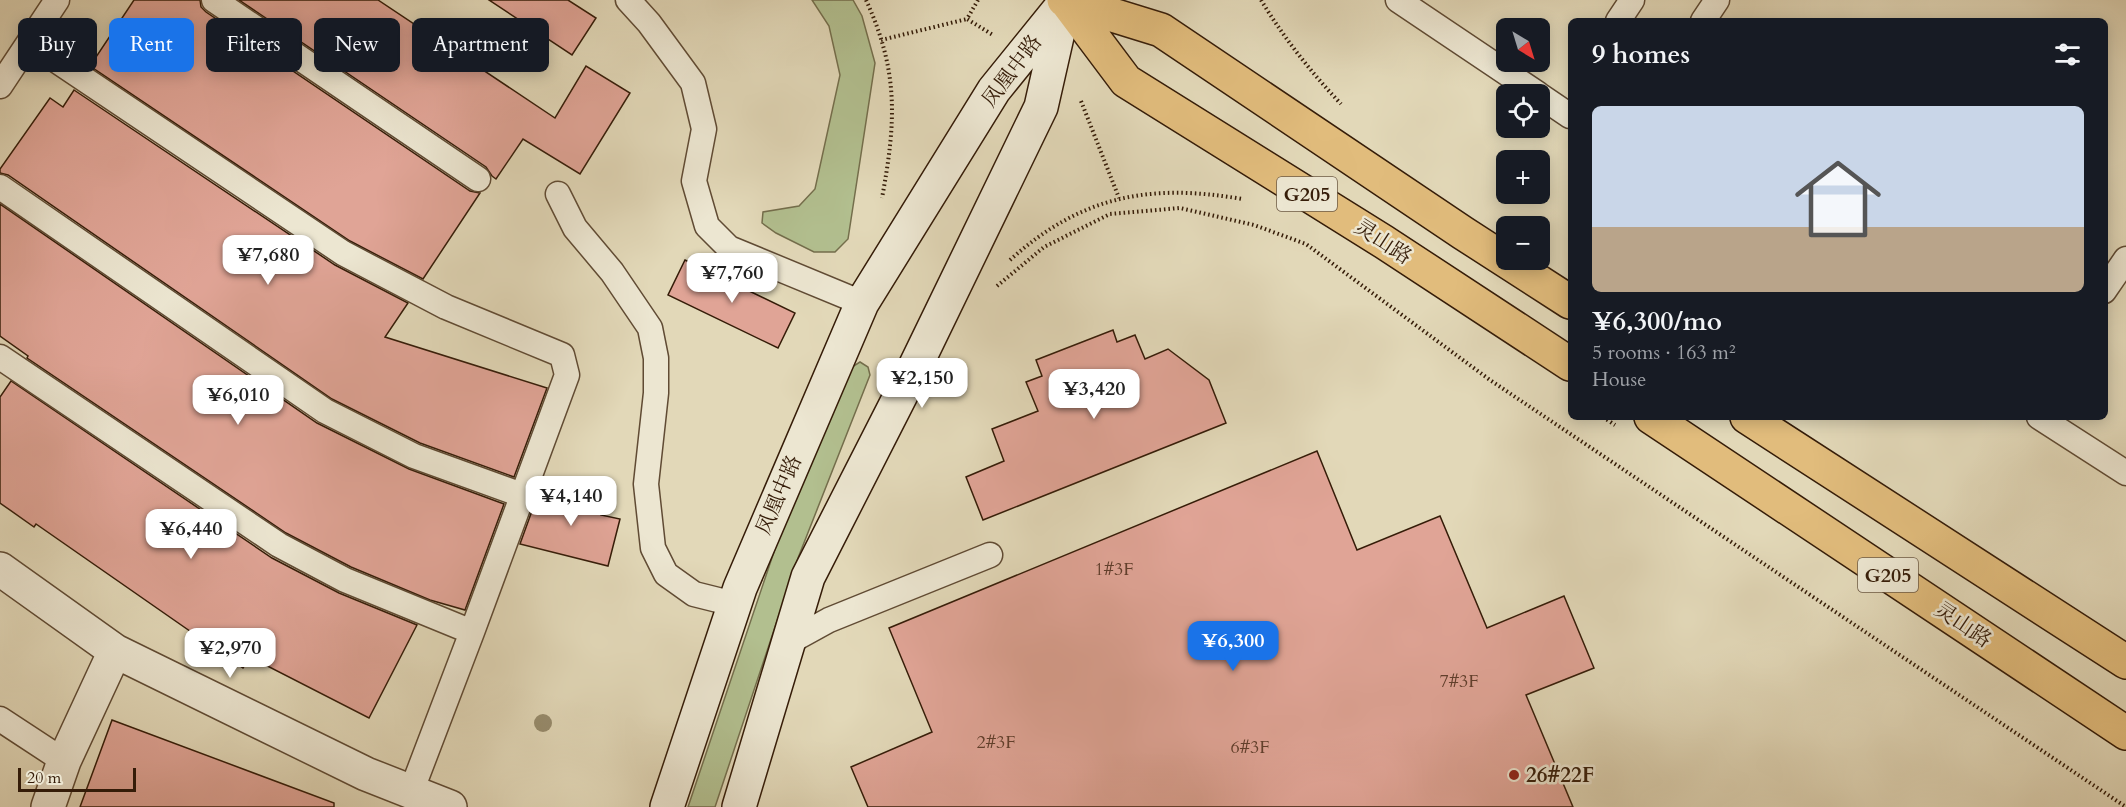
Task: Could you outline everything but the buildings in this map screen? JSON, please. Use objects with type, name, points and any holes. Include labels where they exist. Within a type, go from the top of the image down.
[{"type":"highway","points":[[1065,0],[1161,30],[1568,301]]},
{"type":"highway","name":"灵山路","points":[[1065,0],[1126,81],[1384,242],[1568,363]]},
{"type":"highway","name":"灵山路","points":[[1656,420],[2126,733]]},
{"type":"highway","points":[[1752,420],[2126,663]]},
{"type":"main road","name":"凤凰中路","points":[[667,807],[734,604],[862,303],[994,90],[1065,0]]},
{"type":"main road","name":"凤凰中路","points":[[739,807],[808,577],[913,371],[1041,107],[1065,0]]},
{"type":"main road","points":[[0,569],[115,651],[366,774],[450,807]]},
{"type":"main road","points":[[48,807],[64,761],[115,651]]},
{"type":"lane","points":[[214,0],[478,179]]},
{"type":"lane","points":[[628,0],[649,23],[693,83],[704,129],[694,181],[707,226],[729,248],[862,303]]},
{"type":"lane","points":[[1398,0],[1555,101]]},
{"type":"lane","points":[[1620,18],[1632,0]]},
{"type":"lane","points":[[1705,18],[1717,0]]},
{"type":"lane","points":[[42,18],[50,2]]},
{"type":"lane","points":[[0,86],[18,59]]},
{"type":"lane","points":[[74,72],[343,253],[446,307],[562,355],[567,375],[411,792]]},
{"type":"lane","points":[[0,187],[325,411],[414,456],[522,495]]},
{"type":"lane","points":[[558,194],[575,228],[612,272],[650,328],[656,358],[656,393],[646,484],[653,549],[666,574],[694,594],[734,604]]},
{"type":"lane","points":[[2108,285],[2126,259]]},
{"type":"lane","points":[[0,357],[279,545],[345,580],[472,632]]},
{"type":"lane","points":[[2044,420],[2126,473]]},
{"type":"lane","points":[[789,642],[829,620],[990,555]]},
{"type":"lane","points":[[0,719],[64,761]]},
{"type":"path","points":[[881,40],[967,19]]},
{"type":"path","points":[[1078,94],[1119,198]]},
{"type":"path","points":[[1009,261],[1029,243],[1059,222],[1091,207],[1119,198],[1168,191],[1244,200]]},
{"type":"path","points":[[996,287],[1044,247],[1110,213],[1180,208],[1254,225],[1306,244],[1490,380],[2126,807]]},
{"type":"green space","points":[[812,0],[853,0],[862,16],[875,63],[848,239],[835,252],[814,252],[776,233],[762,223],[763,212],[799,206],[815,189],[840,75],[829,26]]},
{"type":"green space","points":[[860,362],[868,367],[870,375],[798,558],[715,807],[688,807],[780,534],[852,367]]},
{"type":"place","name":"26#22F","points":[[1514,775]]}]
